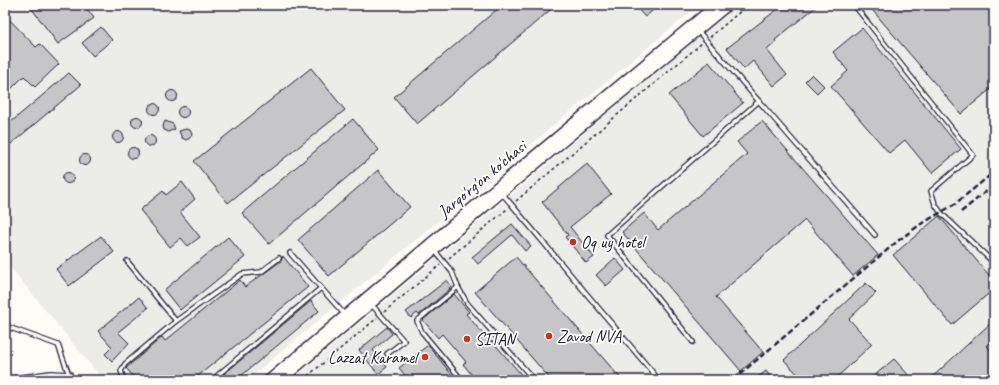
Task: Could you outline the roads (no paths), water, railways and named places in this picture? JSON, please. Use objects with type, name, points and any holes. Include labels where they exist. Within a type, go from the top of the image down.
[{"type":"main road","name":"Jarqo'rg'on ko'chasi","points":[[281,380],[434,250],[499,190],[716,5]]},
{"type":"main road","name":"Jarqo'rg'on ko'chasi","points":[[269,380],[499,190],[728,5]]},
{"type":"lane","points":[[854,5],[973,155],[931,191],[935,204],[941,213],[994,263]]},
{"type":"lane","points":[[697,30],[875,235]]},
{"type":"lane","points":[[693,342],[607,235],[759,101]]},
{"type":"lane","points":[[499,190],[659,380]]},
{"type":"lane","points":[[434,250],[452,272],[467,303],[534,380]]},
{"type":"lane","points":[[290,253],[346,315]]},
{"type":"lane","points":[[124,380],[121,371],[125,364],[176,321],[242,274],[261,272],[279,258]]},
{"type":"lane","points":[[127,261],[176,321]]},
{"type":"lane","points":[[458,287],[417,321],[422,332],[462,380]]},
{"type":"lane","points":[[212,380],[321,288]]},
{"type":"lane","points":[[371,304],[404,341],[387,354]]},
{"type":"lane","points":[[5,319],[6,327],[58,345],[72,380]]},
{"type":"lane","points":[[15,378],[50,372],[70,374]]},
{"type":"railway","points":[[733,380],[899,240],[921,224],[955,204],[994,172]]},
{"type":"railway","points":[[961,212],[994,185]]},
{"type":"place","name":"Oq uy hotel","points":[[573,242]]},
{"type":"place","name":"Zavod NVA","points":[[549,336]]},
{"type":"place","name":"SITAN","points":[[467,339]]},
{"type":"place","name":"Lazzat Karamel","points":[[425,357]]}]
